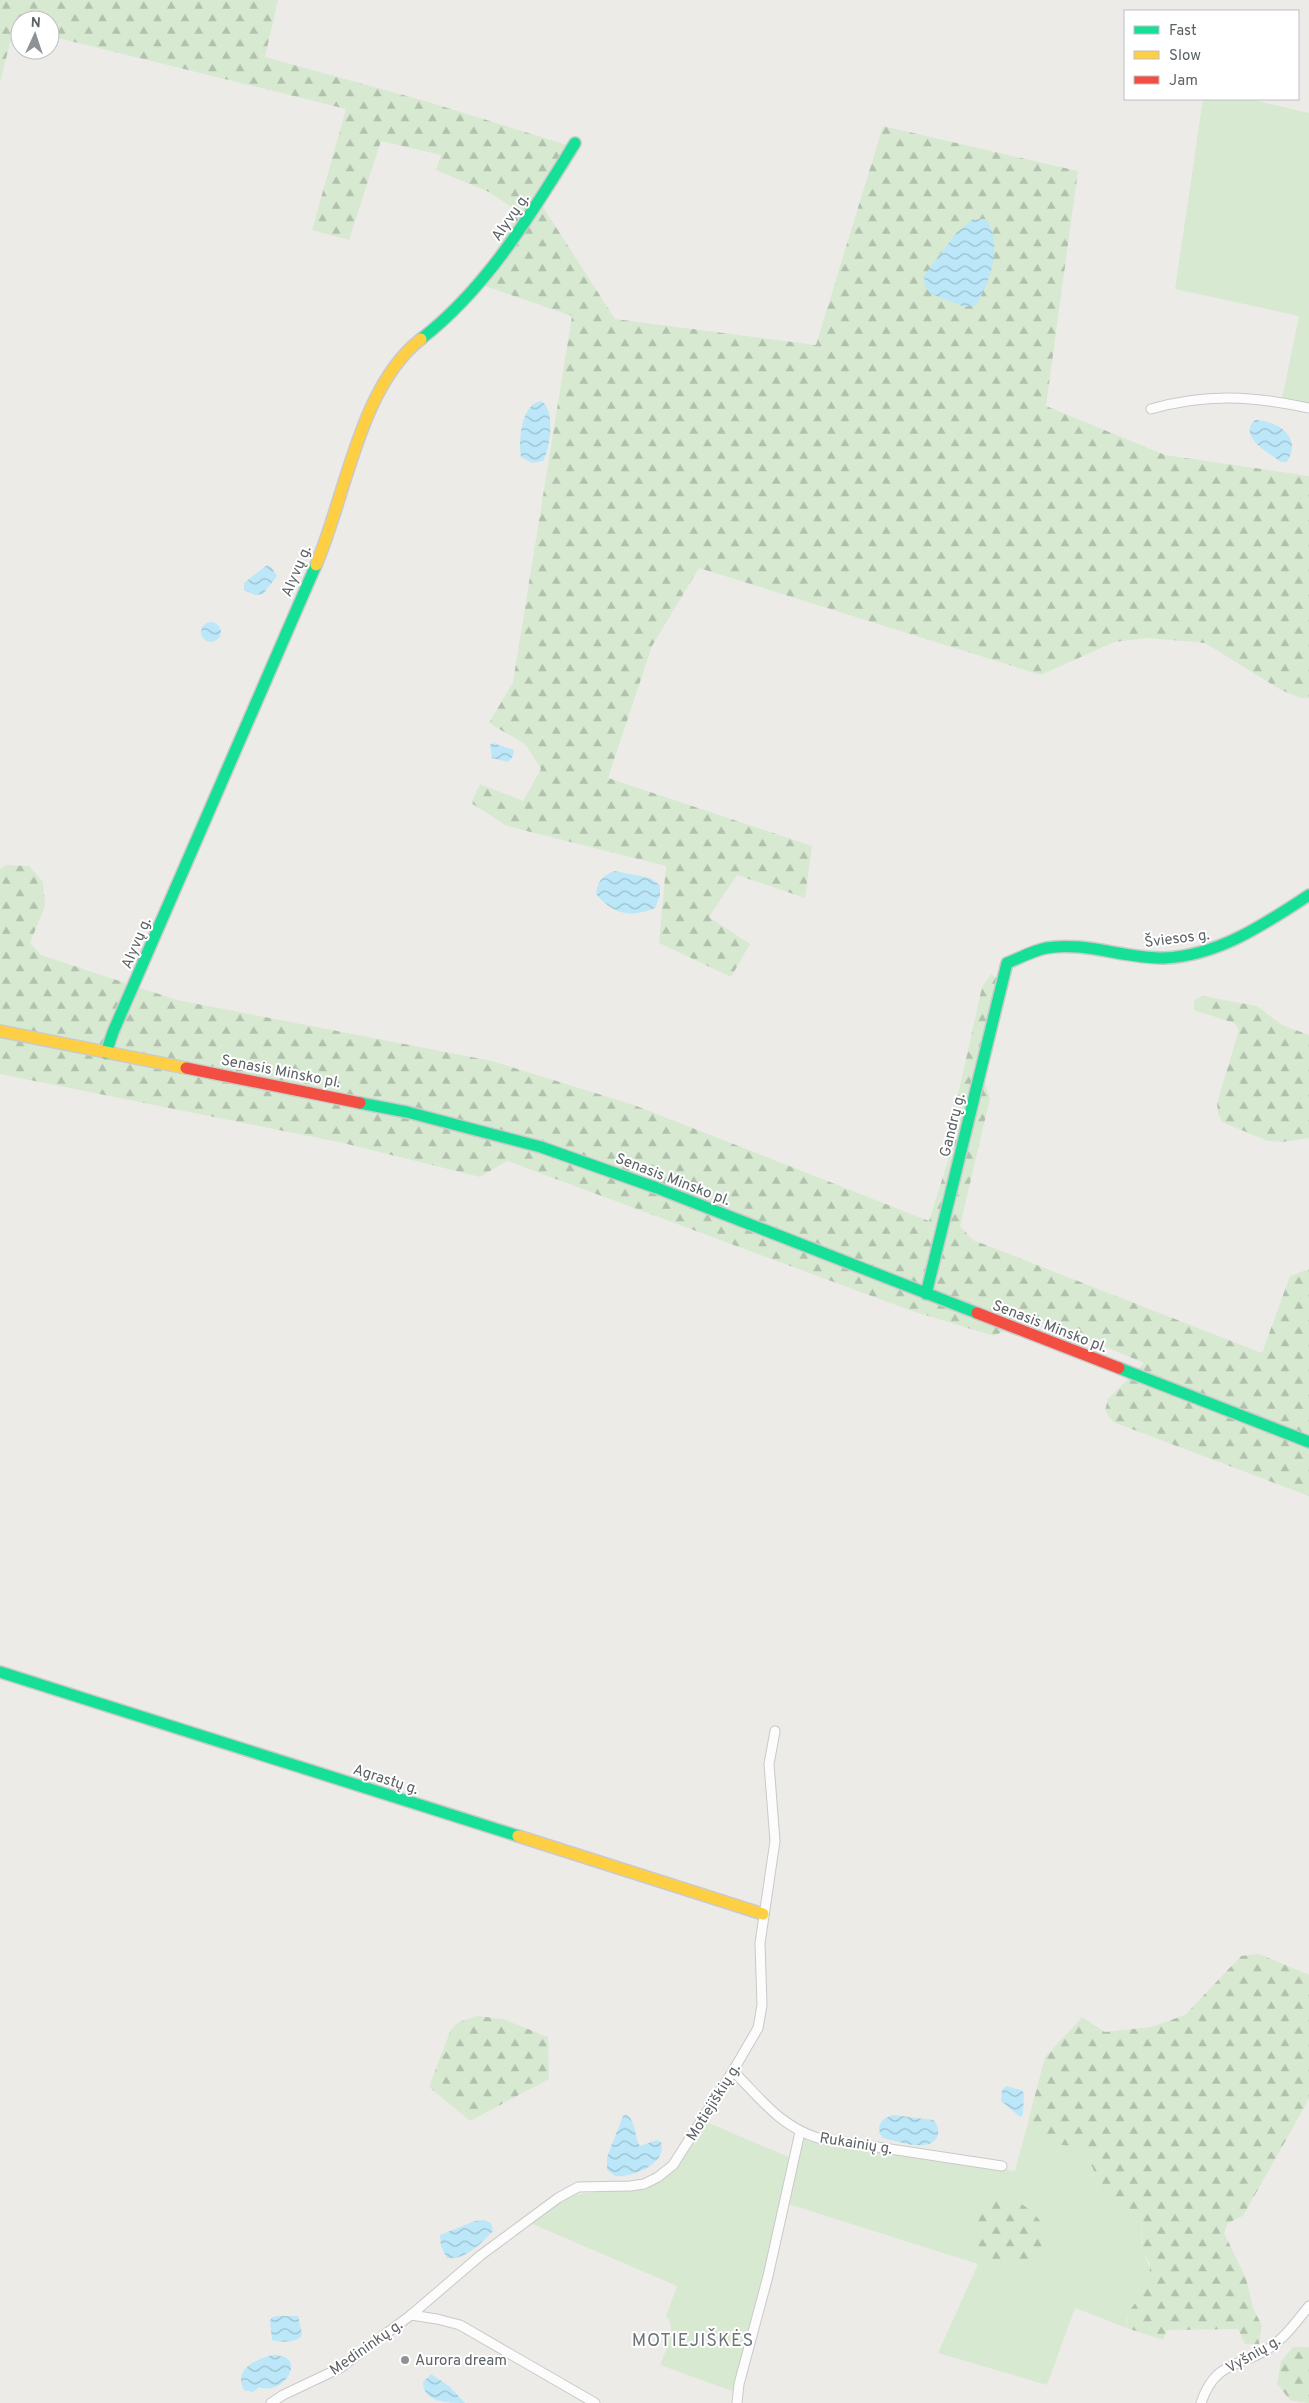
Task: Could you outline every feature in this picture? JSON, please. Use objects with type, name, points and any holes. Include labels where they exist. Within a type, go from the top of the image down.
[{"type":"street","name":"Alyvų g.","points":[[106,1053],[113,1032],[319,556],[374,399],[392,369],[411,347],[438,326],[484,280],[530,216],[575,143]]},
{"type":"street","points":[[1151,409],[1180,401],[1220,397],[1268,399],[1309,408]]},
{"type":"street","name":"Šviesos g.","points":[[1007,963],[1036,950],[1059,947],[1142,958],[1202,952],[1240,938],[1309,895]]},
{"type":"street","name":"Gandrų g.","points":[[926,1294],[1007,963]]},
{"type":"street","name":"Senasis Minsko pl.","points":[[0,1031],[407,1112],[541,1147],[657,1188],[1309,1442]]},
{"type":"street","name":"Agrastų g.","points":[[0,1672],[764,1914]]},
{"type":"street","name":"Motiejiškių g.","points":[[411,2315],[481,2255],[558,2198],[578,2187],[630,2186],[658,2177],[674,2164],[733,2071],[758,2028],[762,2005],[760,1943],[775,1841],[769,1764],[774,1731]]},
{"type":"street","name":"Rukainių g.","points":[[733,2071],[786,2124],[800,2132],[818,2138],[1002,2166]]},
{"type":"street","points":[[737,2403],[739,2384],[768,2276],[800,2132]]},
{"type":"street","name":"Vyšnių g.","points":[[1202,2403],[1213,2378],[1231,2364],[1267,2350],[1284,2337],[1309,2306]]},
{"type":"street","name":"Medininkų g.","points":[[271,2403],[283,2395],[340,2368],[411,2315],[460,2325],[595,2403]]},
{"type":"green space","points":[[0,0],[278,0],[265,57],[425,101],[580,149],[543,207],[615,319],[816,345],[883,126],[1078,171],[1046,406],[1165,455],[1309,476],[1309,698],[1301,698],[1281,690],[1205,643],[1149,638],[1114,642],[1041,675],[699,568],[652,646],[608,778],[812,846],[805,898],[737,875],[709,917],[750,944],[731,977],[659,943],[666,866],[507,826],[471,803],[480,784],[523,801],[541,769],[525,744],[489,723],[513,682],[572,316],[476,283],[511,226],[516,210],[489,192],[436,170],[441,155],[381,141],[349,240],[312,230],[346,109],[60,38],[60,10],[10,10],[10,43],[0,82]]},
{"type":"green space","points":[[1203,100],[1254,100],[1309,113],[1309,406],[1282,399],[1299,316],[1175,289]]},
{"type":"green space","points":[[6,865],[29,866],[43,882],[45,906],[30,943],[41,955],[177,1000],[492,1061],[634,1105],[929,1221],[951,1151],[954,1113],[982,987],[991,974],[996,978],[979,1067],[990,1098],[960,1226],[973,1240],[1262,1353],[1290,1276],[1309,1269],[1309,1496],[1113,1422],[1105,1411],[1108,1399],[1144,1363],[1033,1316],[994,1336],[912,1311],[507,1161],[480,1177],[343,1143],[0,1074],[0,869]]},
{"type":"green space","points":[[1203,996],[1257,1006],[1282,1025],[1309,1035],[1309,1138],[1282,1142],[1268,1141],[1222,1122],[1218,1113],[1217,1103],[1239,1030],[1234,1023],[1194,1010],[1194,1000]]},
{"type":"green space","points":[[1259,1954],[1309,1975],[1309,2099],[1243,2216],[1228,2223],[1224,2233],[1246,2278],[1253,2308],[1262,2326],[1259,2344],[1245,2344],[1238,2329],[1167,2330],[1163,2340],[1127,2328],[1128,2313],[1149,2284],[1150,2264],[1143,2251],[1141,2217],[1098,2193],[1093,2168],[1077,2146],[1049,2142],[1038,2134],[1028,2122],[1045,2057],[1082,2017],[1105,2032],[1151,2027],[1185,2015],[1241,1956]]},
{"type":"green space","points":[[477,2016],[503,2019],[548,2037],[549,2079],[470,2121],[429,2087],[451,2029],[459,2022]]},
{"type":"green space","points":[[704,2121],[789,2157],[740,2394],[660,2365],[670,2340],[671,2328],[666,2316],[677,2286],[530,2223],[569,2195],[633,2188],[663,2178]]},
{"type":"green space","points":[[1028,2122],[1033,2129],[1049,2141],[1061,2145],[1077,2146],[1093,2168],[1098,2193],[1141,2217],[1143,2249],[1150,2273],[1146,2289],[1128,2314],[1127,2328],[1075,2308],[1047,2385],[938,2353],[978,2264],[785,2203],[801,2138],[1015,2171]]},
{"type":"green space","points":[[989,2194],[1011,2199],[1032,2212],[1041,2222],[1046,2232],[1048,2243],[1045,2254],[1030,2260],[1010,2262],[1000,2261],[984,2254],[977,2243],[976,2225],[981,2201]]},
{"type":"green space","points":[[1293,2347],[1309,2347],[1309,2403],[1291,2401],[1277,2384],[1281,2361]]},
{"type":"water","points":[[973,219],[986,219],[991,229],[994,240],[993,262],[986,285],[976,305],[965,307],[931,294],[925,287],[924,276],[957,232]]},
{"type":"water","points":[[541,401],[546,405],[549,412],[548,448],[543,461],[532,463],[521,457],[522,424],[529,409]]},
{"type":"water","points":[[1255,420],[1272,423],[1286,432],[1292,445],[1287,462],[1281,462],[1252,438],[1250,426]]},
{"type":"water","points":[[267,565],[271,567],[277,576],[263,594],[255,595],[244,590],[244,583]]},
{"type":"water","points":[[211,622],[218,625],[221,632],[218,639],[211,642],[204,639],[201,632],[204,625]]},
{"type":"water","points":[[493,743],[514,750],[513,756],[508,762],[492,758],[490,745]]},
{"type":"water","points":[[615,871],[650,878],[660,885],[660,895],[655,908],[630,914],[616,910],[603,901],[596,894],[599,882]]},
{"type":"water","points":[[1006,2086],[1021,2090],[1024,2093],[1023,2115],[1020,2117],[1001,2101],[1002,2090]]},
{"type":"water","points":[[626,2114],[634,2125],[640,2146],[657,2140],[661,2142],[662,2150],[654,2163],[647,2168],[630,2175],[615,2176],[607,2170],[607,2157],[623,2116]]},
{"type":"water","points":[[894,2115],[933,2120],[938,2130],[935,2140],[929,2144],[914,2145],[883,2138],[880,2134],[879,2126],[883,2120]]},
{"type":"water","points":[[484,2220],[491,2223],[493,2231],[467,2254],[460,2257],[447,2258],[441,2246],[440,2235],[475,2221]]},
{"type":"water","points":[[298,2316],[302,2334],[300,2338],[286,2342],[272,2340],[270,2321],[272,2317]]},
{"type":"water","points":[[272,2355],[283,2356],[290,2361],[289,2374],[284,2381],[277,2386],[259,2387],[253,2392],[244,2390],[241,2376],[248,2366]]},
{"type":"water","points":[[431,2374],[449,2386],[465,2403],[445,2402],[432,2398],[427,2394],[423,2382]]},
{"type":"traffic: fast","points":[[421,339],[445,319],[488,273],[525,223],[575,143]]},
{"type":"traffic: fast","points":[[106,1053],[113,1032],[316,565]]},
{"type":"traffic: fast","points":[[926,1294],[1007,963],[1041,949],[1061,946],[1090,948],[1149,958],[1184,956],[1222,945],[1240,937],[1309,895]]},
{"type":"traffic: fast","points":[[360,1103],[407,1112],[541,1147],[657,1188],[977,1313]]},
{"type":"traffic: fast","points":[[1119,1368],[1309,1442]]},
{"type":"traffic: fast","points":[[0,1672],[518,1836]]},
{"type":"traffic: slow","points":[[316,565],[369,413],[383,384],[400,359],[421,339]]},
{"type":"traffic: slow","points":[[0,1031],[186,1068]]},
{"type":"traffic: slow","points":[[518,1836],[763,1914]]},
{"type":"traffic: jam","points":[[186,1068],[360,1103]]},
{"type":"traffic: jam","points":[[977,1313],[1119,1368]]},
{"type":"place","name":"Aurora dream","points":[[405,2360]]},
{"type":"district","name":"MOTIEJIŠKĖS","points":[[693,2340]]}]
